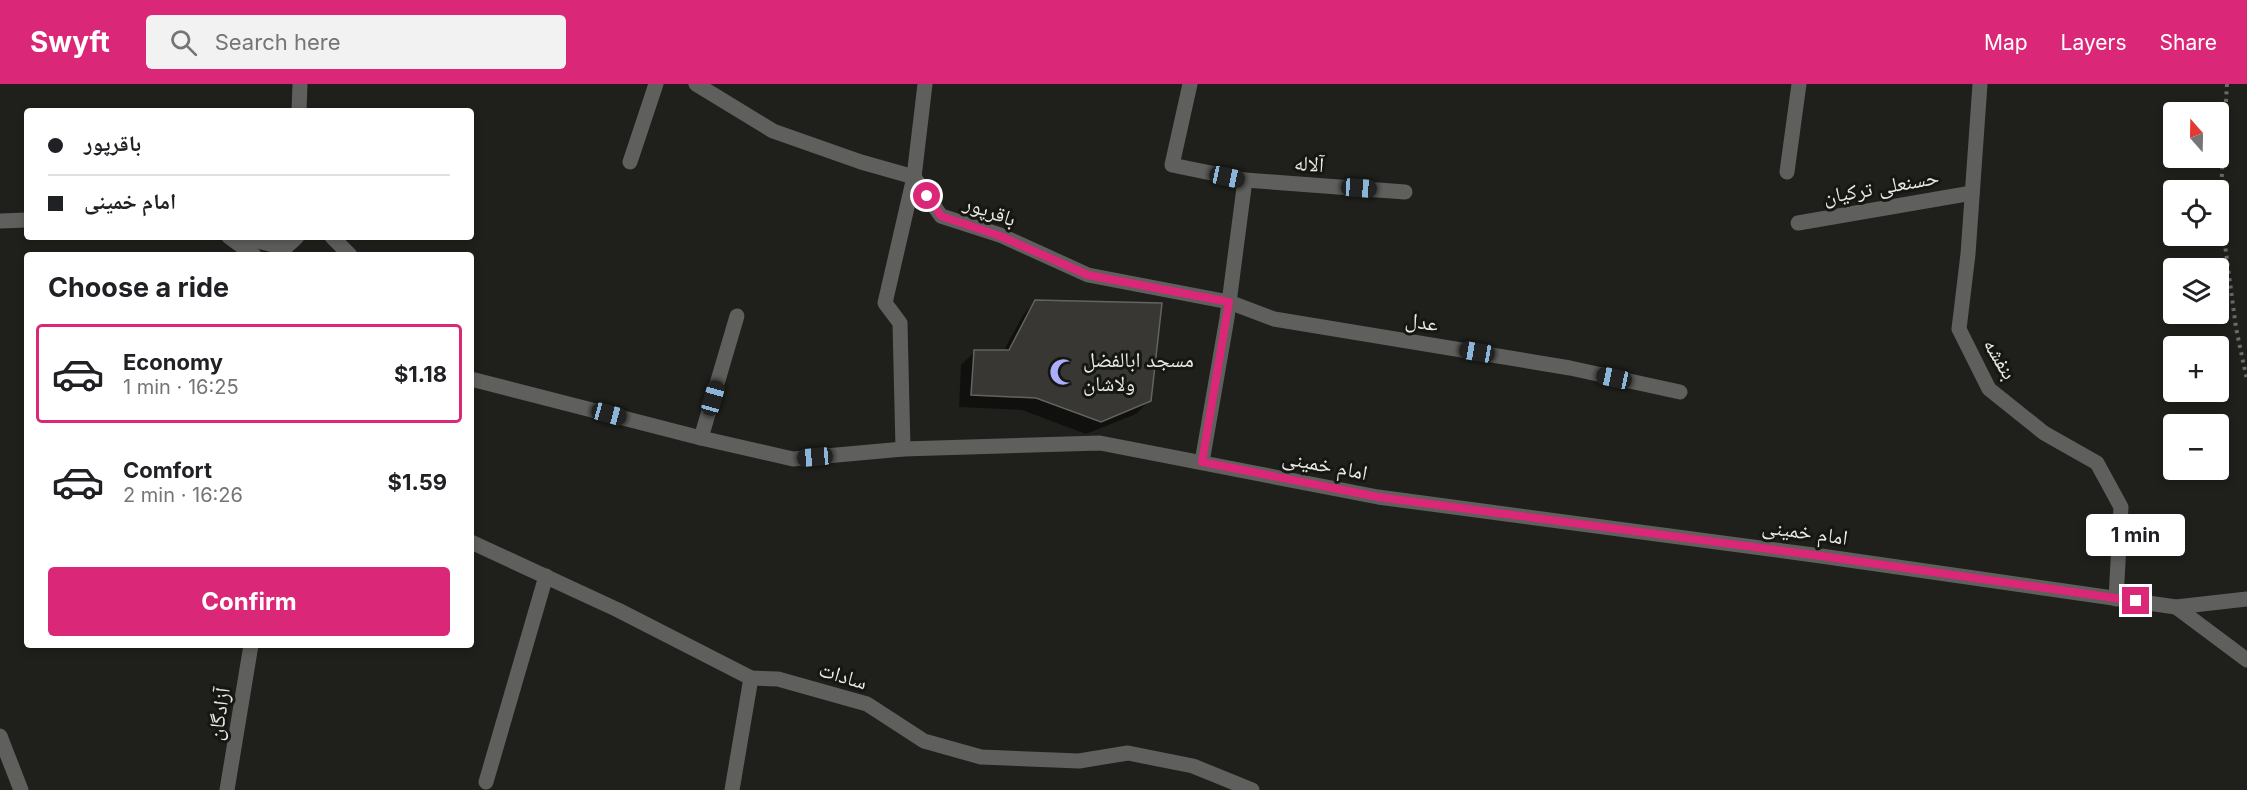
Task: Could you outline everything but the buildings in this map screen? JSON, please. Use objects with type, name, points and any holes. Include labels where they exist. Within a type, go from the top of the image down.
[{"type":"street","points":[[299,108],[300,84]]},
{"type":"street","points":[[630,162],[656,84]]},
{"type":"street","points":[[696,84],[773,131],[861,162],[914,177]]},
{"type":"street","points":[[903,449],[900,323],[885,303],[914,177],[925,84]]},
{"type":"street","name":"آلاله","points":[[1190,84],[1172,165],[1245,180],[1405,192]]},
{"type":"street","points":[[1787,172],[1799,84]]},
{"type":"street","name":"بنفشه","points":[[1980,84],[1968,254],[1959,329],[1989,389],[2044,433],[2097,463],[2121,507],[2116,598]]},
{"type":"street","name":"باقرپور","points":[[914,177],[941,216],[1000,236],[1088,275],[1229,302]]},
{"type":"street","points":[[1202,462],[1229,302],[1245,180]]},
{"type":"street","name":"حسنعلی ترکیان","points":[[1797,223],[1972,193]]},
{"type":"street","points":[[0,221],[24,219]]},
{"type":"street","points":[[233,240],[251,252]]},
{"type":"street","points":[[251,240],[284,252],[294,240]]},
{"type":"street","points":[[335,240],[347,252]]},
{"type":"street","name":"عدل","points":[[1229,302],[1274,319],[1570,368],[1680,392]]},
{"type":"street","points":[[701,438],[736,316]]},
{"type":"street","name":"امام خمینی","points":[[474,380],[793,459],[903,449],[1100,442],[1378,497],[1821,556],[2176,607]]},
{"type":"street","name":"سادات","points":[[474,543],[618,610],[751,678],[778,679],[867,704],[924,741],[981,758],[1079,762],[1128,753],[1193,766],[1252,790]]},
{"type":"street","points":[[486,782],[546,576]]},
{"type":"street","points":[[2176,607],[2247,599]]},
{"type":"street","points":[[2176,607],[2247,660]]},
{"type":"street","name":"آزادگان","points":[[226,790],[250,648]]},
{"type":"street","points":[[732,790],[751,678]]},
{"type":"street","points":[[0,736],[21,790]]},
{"type":"path","points":[[2227,84],[2220,207],[2236,328],[2247,380]]},
{"type":"place","name":"مسجد ابالفضل ولاشان","points":[[1063,372]]},
{"type":"route","points":[[927,196],[941,216],[1000,236],[1088,275],[1229,302],[1202,462],[1378,497],[2136,601]]}]
